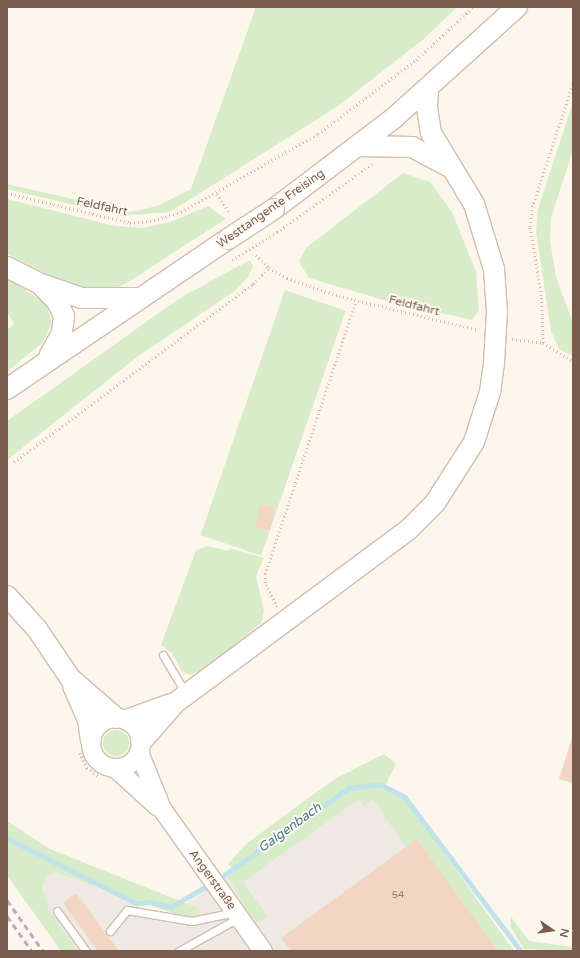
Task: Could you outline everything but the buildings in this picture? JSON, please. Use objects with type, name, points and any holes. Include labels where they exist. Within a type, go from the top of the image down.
[{"type":"main road","name":"Westtangente Freising","points":[[7,389],[138,298],[274,209],[359,146],[428,90],[517,7]]},
{"type":"main road","points":[[140,747],[180,698],[385,550],[435,503],[474,442],[490,392],[487,330],[494,269],[484,231],[474,204],[432,134],[427,108],[428,90]]},
{"type":"main road","points":[[359,146],[412,147],[451,167]]},
{"type":"main road","points":[[7,267],[41,284],[82,298],[138,298]]},
{"type":"main road","points":[[41,284],[57,301],[64,316],[58,342],[47,360]]},
{"type":"main road","points":[[7,596],[37,629],[70,678],[88,719],[91,740]]},
{"type":"main road","points":[[70,678],[121,719],[180,698]]},
{"type":"street","points":[[121,719],[137,730],[140,747],[129,764],[115,768],[97,759],[91,740],[102,722],[121,719]]},
{"type":"street","name":"Angerstraße","points":[[140,747],[162,810]]},
{"type":"street","name":"Angerstraße","points":[[115,768],[162,810],[263,951]]},
{"type":"lane","points":[[163,655],[180,698]]},
{"type":"lane","points":[[110,931],[127,910],[192,921],[234,911]]},
{"type":"lane","points":[[57,911],[86,951]]},
{"type":"lane","points":[[179,951],[234,911]]},
{"type":"path","name":"Feldfahrt","points":[[7,193],[130,223],[160,219],[218,194],[318,134],[371,95],[473,7]]},
{"type":"path","points":[[543,343],[541,296],[530,227],[532,207],[573,83]]},
{"type":"path","points":[[232,260],[276,232],[375,163]]},
{"type":"path","points":[[218,194],[229,212]]},
{"type":"path","name":"Feldfahrt","points":[[256,255],[269,268],[356,301],[543,343],[573,361]]},
{"type":"path","points":[[14,462],[254,284],[269,268]]},
{"type":"path","points":[[286,620],[271,598],[265,574],[356,301]]},
{"type":"shaded area","points":[[353,790],[405,799],[514,951],[61,951],[7,875],[7,843],[163,919]]},
{"type":"green space","points":[[256,7],[457,7],[425,38],[338,106],[170,212],[120,216],[7,189],[7,184],[131,212],[157,206],[191,189]]},
{"type":"green space","points":[[573,102],[573,150],[551,218],[550,240],[556,277],[573,323],[573,356],[559,349],[551,331],[536,231],[538,209]]},
{"type":"green space","points":[[403,173],[430,182],[452,212],[476,272],[479,311],[472,320],[387,301],[309,278],[299,262],[306,248]]},
{"type":"green space","points":[[7,199],[115,226],[142,228],[170,222],[208,206],[226,219],[125,284],[108,291],[91,291],[65,284],[7,253]]},
{"type":"green space","points":[[250,260],[253,266],[248,277],[236,290],[137,357],[7,460],[7,421],[180,298]]},
{"type":"green space","points":[[7,277],[46,304],[52,322],[43,342],[7,372],[7,330],[14,324],[7,312]]},
{"type":"green space","points":[[285,290],[346,311],[261,556],[201,535]]},
{"type":"green space","points":[[208,546],[228,551],[230,548],[264,558],[256,576],[264,611],[261,623],[213,663],[191,675],[182,672],[172,653],[161,645],[196,550]]},
{"type":"green space","points":[[116,730],[125,734],[129,743],[125,752],[116,756],[107,752],[103,743],[107,734]]},
{"type":"green space","points":[[384,754],[396,764],[384,788],[405,799],[514,951],[498,951],[417,839],[406,847],[373,800],[364,806],[359,799],[243,882],[269,918],[256,922],[245,907],[228,877],[235,872],[228,864],[246,844],[333,780]]},
{"type":"green space","points":[[7,821],[50,849],[200,909],[198,915],[184,917],[55,872],[46,876],[42,888],[49,911],[78,951],[61,951],[7,875]]},
{"type":"green space","points":[[511,917],[529,941],[573,947],[573,951],[524,949],[510,926]]},
{"type":"waterway","name":"Galgenbach","points":[[217,880],[349,788],[380,784],[405,797],[521,951]]},
{"type":"waterway","name":"Galgenbach","points":[[7,838],[136,903],[150,902],[171,907],[210,884]]},
{"type":"railway","points":[[7,900],[43,951]]},
{"type":"railway","points":[[7,916],[32,951]]}]
